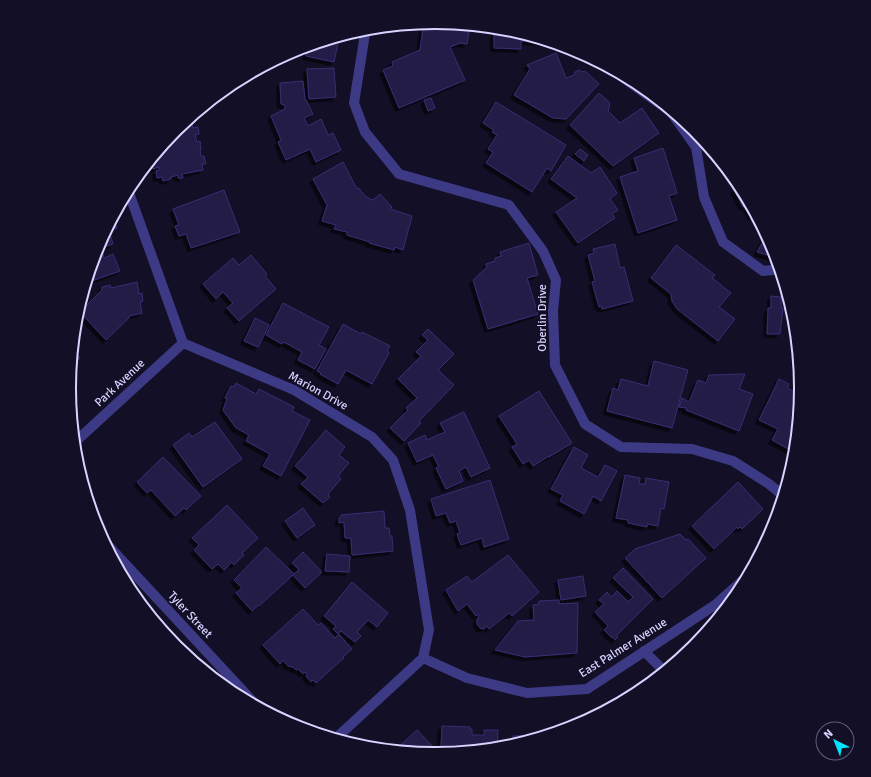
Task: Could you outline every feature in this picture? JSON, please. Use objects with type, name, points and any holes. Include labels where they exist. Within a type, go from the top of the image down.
[{"type":"street","name":"Oberlin Drive","points":[[365,36],[354,103],[364,132],[399,174],[509,205],[543,252],[556,280],[554,311],[555,365],[586,424],[621,447],[692,449],[733,461],[780,493]]},
{"type":"street","points":[[680,125],[696,147],[704,197],[723,242],[763,271],[775,270]]},
{"type":"street","points":[[131,198],[183,343]]},
{"type":"street","name":"Park Avenue","points":[[79,438],[183,343]]},
{"type":"street","name":"Marion Drive","points":[[183,343],[294,390],[372,438],[394,460],[410,510],[429,630],[423,658]]},
{"type":"street","name":"Tyler Street","points":[[117,555],[245,693]]},
{"type":"street","name":"East Palmer Avenue","points":[[423,658],[467,678],[527,693],[587,689],[714,605],[735,586]]},
{"type":"street","points":[[644,651],[661,669]]},
{"type":"street","points":[[339,735],[423,658]]},
{"type":"building","points":[[423,30],[469,31],[467,44],[460,43],[450,47],[465,80],[399,108],[383,70],[393,66],[392,62],[420,50]]},
{"type":"building","points":[[494,34],[530,41],[521,41],[521,49],[494,48]]},
{"type":"building","points":[[338,42],[334,62],[306,56],[307,53]]},
{"type":"building","points":[[556,53],[566,78],[574,75],[575,72],[579,70],[582,72],[585,71],[599,84],[566,119],[553,118],[514,95],[530,69],[527,65]]},
{"type":"building","points":[[334,68],[336,97],[309,99],[307,69]]},
{"type":"building","points":[[303,81],[305,100],[313,114],[304,118],[308,126],[321,119],[328,135],[333,133],[341,150],[316,162],[310,149],[286,160],[278,142],[281,140],[271,116],[285,109],[285,105],[281,104],[280,83]]},
{"type":"building","points":[[599,93],[610,103],[608,111],[620,123],[642,108],[659,133],[613,166],[570,125]]},
{"type":"building","points":[[431,98],[435,108],[428,111],[424,100]]},
{"type":"building","points":[[496,102],[566,145],[551,171],[547,168],[532,192],[486,163],[493,152],[488,149],[497,135],[492,132],[494,130],[483,123]]},
{"type":"building","points":[[192,124],[193,128],[198,127],[199,134],[195,135],[197,142],[200,141],[201,156],[204,156],[206,164],[202,164],[203,170],[182,174],[183,178],[178,178],[178,175],[163,181],[162,177],[157,178],[156,171],[159,170],[159,167],[153,169],[152,167],[165,151]]},
{"type":"building","points":[[663,148],[677,193],[669,196],[677,220],[638,233],[620,177],[638,171],[634,158]]},
{"type":"building","points":[[580,149],[588,155],[584,161],[575,154]]},
{"type":"building","points":[[568,156],[591,173],[600,167],[617,193],[610,199],[618,210],[612,214],[615,218],[578,243],[556,212],[577,198],[551,179]]},
{"type":"building","points":[[343,162],[357,189],[359,188],[366,197],[373,200],[380,194],[392,207],[390,209],[412,216],[403,250],[395,247],[394,250],[369,243],[370,242],[347,235],[347,232],[334,229],[336,225],[322,221],[327,205],[313,179]]},
{"type":"building","points":[[224,190],[240,232],[191,248],[186,234],[179,236],[175,226],[179,225],[173,209]]},
{"type":"building","points":[[734,190],[745,206],[743,207]]},
{"type":"building","points":[[110,235],[113,244],[105,247]]},
{"type":"building","points":[[763,241],[770,256],[757,252]]},
{"type":"building","points":[[529,243],[538,275],[527,278],[538,314],[488,329],[473,280],[487,267],[486,264],[495,261],[495,258],[501,256],[500,252]]},
{"type":"building","points":[[615,244],[620,268],[624,267],[633,301],[602,309],[601,306],[599,307],[592,282],[595,281],[588,255],[594,253],[593,249]]},
{"type":"building","points":[[676,245],[715,275],[712,278],[731,293],[719,307],[735,319],[718,341],[677,309],[672,301],[671,294],[651,278]]},
{"type":"building","points":[[102,253],[104,258],[113,254],[120,271],[93,281]]},
{"type":"building","points":[[251,255],[267,274],[265,276],[276,289],[239,321],[227,308],[233,303],[223,292],[216,299],[203,284],[233,258],[239,265]]},
{"type":"building","points":[[137,282],[139,294],[142,293],[143,301],[140,302],[142,313],[129,316],[129,318],[106,340],[83,316],[86,306],[102,290],[102,287],[110,285],[111,288]]},
{"type":"building","points":[[771,296],[781,297],[781,308],[783,308],[780,334],[767,334],[768,308],[771,308]]},
{"type":"building","points":[[283,303],[329,327],[319,345],[326,349],[315,369],[298,360],[302,352],[284,342],[282,344],[266,335]]},
{"type":"building","points":[[255,318],[269,325],[258,347],[244,341]]},
{"type":"building","points":[[343,324],[361,334],[362,332],[390,346],[387,351],[389,353],[372,384],[346,370],[338,384],[317,371]]},
{"type":"building","points":[[428,329],[454,354],[438,370],[454,385],[419,421],[421,423],[404,441],[390,428],[408,410],[406,408],[417,398],[398,379],[421,356],[416,352],[428,340],[422,335]]},
{"type":"building","points":[[654,361],[688,370],[672,428],[607,411],[613,388],[618,390],[621,379],[648,386]]},
{"type":"building","points":[[745,374],[739,389],[753,394],[739,431],[686,410],[687,408],[679,407],[682,398],[689,402],[698,380],[706,383],[709,375]]},
{"type":"building","points":[[779,379],[789,384],[787,388],[795,392],[790,450],[772,440],[778,429],[759,420]]},
{"type":"building","points":[[236,383],[256,394],[259,389],[294,407],[292,411],[310,420],[281,476],[263,466],[270,454],[246,441],[249,435],[236,428],[223,410],[227,399],[225,398],[231,386],[234,387]]},
{"type":"building","points":[[539,391],[572,443],[533,466],[529,460],[523,464],[512,447],[517,444],[499,416]]},
{"type":"building","points":[[464,412],[490,468],[471,477],[466,467],[459,471],[463,481],[446,489],[436,468],[439,467],[433,455],[417,462],[408,443],[425,435],[427,440],[445,432],[440,423]]},
{"type":"building","points":[[215,422],[242,459],[203,487],[173,445],[189,433],[192,437]]},
{"type":"building","points":[[326,430],[345,447],[339,455],[349,463],[338,476],[341,479],[328,494],[330,497],[323,503],[301,484],[308,477],[295,466]]},
{"type":"building","points":[[574,447],[588,455],[581,468],[598,477],[605,465],[617,471],[601,501],[593,496],[584,514],[560,501],[563,495],[551,489]]},
{"type":"building","points":[[163,457],[201,496],[186,510],[184,508],[175,516],[151,490],[147,493],[137,482]]},
{"type":"building","points":[[625,475],[640,478],[639,484],[645,484],[646,478],[669,482],[664,509],[661,508],[658,526],[647,524],[647,527],[628,523],[628,520],[616,518]]},
{"type":"building","points":[[490,480],[509,539],[484,547],[482,538],[461,545],[457,534],[460,533],[456,521],[450,523],[446,513],[436,516],[431,499]]},
{"type":"building","points":[[738,482],[763,509],[742,529],[740,527],[738,529],[737,527],[714,549],[692,526]]},
{"type":"building","points":[[227,505],[258,538],[242,553],[244,555],[234,565],[232,562],[224,570],[218,564],[212,569],[194,550],[199,545],[192,538]]},
{"type":"building","points":[[303,508],[315,525],[297,538],[285,521]]},
{"type":"building","points":[[384,511],[385,528],[389,528],[390,536],[392,536],[393,551],[352,555],[351,538],[345,538],[344,522],[339,523],[339,518],[341,515]]},
{"type":"building","points":[[680,534],[686,540],[688,539],[706,558],[662,598],[625,558],[635,549]]},
{"type":"building","points":[[266,547],[294,574],[299,570],[292,563],[303,552],[322,572],[305,588],[293,575],[252,611],[236,593],[242,588],[234,580]]},
{"type":"building","points":[[327,554],[350,556],[349,572],[325,571]]},
{"type":"building","points":[[508,555],[539,592],[512,616],[509,613],[489,629],[487,626],[484,629],[480,628],[477,624],[477,619],[479,617],[478,614],[476,616],[467,604],[458,611],[446,590],[467,576],[472,582]]},
{"type":"building","points":[[623,568],[653,599],[617,635],[618,637],[615,640],[604,630],[608,626],[595,612],[604,604],[599,600],[607,592],[611,597],[617,591],[628,602],[633,597],[613,578]]},
{"type":"building","points":[[583,576],[586,596],[561,600],[558,580]]},
{"type":"building","points":[[352,582],[388,613],[377,627],[368,620],[357,632],[361,636],[355,642],[341,631],[338,634],[333,629],[336,626],[324,616]]},
{"type":"building","points":[[559,600],[559,604],[578,603],[577,653],[525,657],[495,650],[518,621],[534,620],[533,605],[539,604],[539,601]]},
{"type":"building","points":[[303,609],[318,625],[321,623],[335,638],[339,634],[352,649],[316,683],[313,680],[311,682],[306,676],[307,675],[305,672],[303,674],[298,669],[296,670],[293,667],[288,666],[283,660],[280,664],[263,645]]},
{"type":"building","points":[[442,726],[470,727],[469,729],[472,729],[472,735],[484,735],[484,730],[498,730],[497,742],[441,748]]},
{"type":"building","points":[[417,730],[434,748],[412,747],[400,746]]},
{"type":"building","points":[[532,735],[513,739],[513,736]]}]
